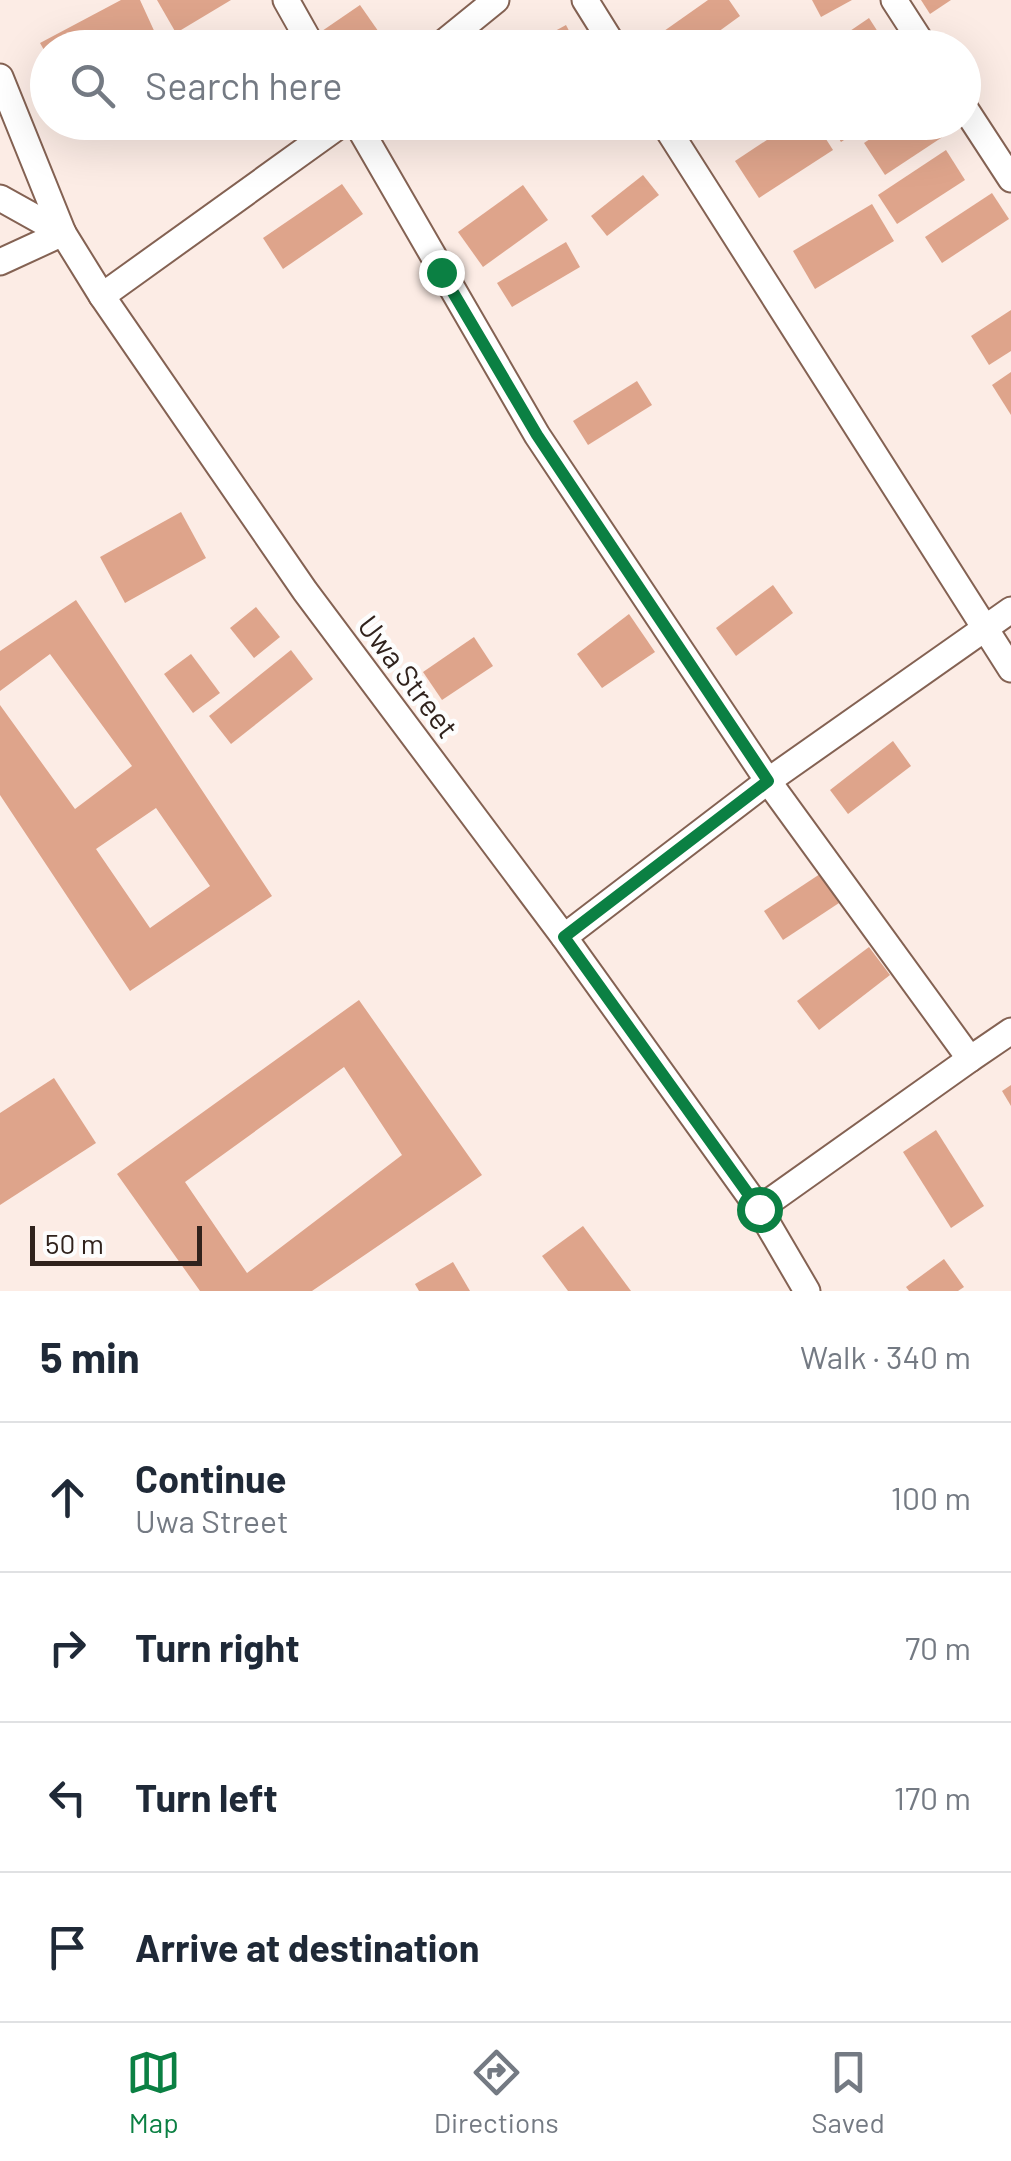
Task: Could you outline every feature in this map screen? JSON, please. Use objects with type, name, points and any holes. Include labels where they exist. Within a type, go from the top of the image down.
[{"type":"street","points":[[286,0],[303,30]]},
{"type":"street","points":[[460,30],[496,0]]},
{"type":"street","points":[[585,0],[604,30]]},
{"type":"street","points":[[894,0],[913,30]]},
{"type":"street","name":"Uwa Street","points":[[0,76],[63,233],[102,296],[304,591],[564,937],[759,1209],[807,1291]]},
{"type":"street","points":[[981,133],[1011,180]]},
{"type":"street","points":[[102,296],[319,140]]},
{"type":"street","points":[[366,140],[537,435],[768,781],[970,1059]]},
{"type":"street","points":[[674,140],[1011,669]]},
{"type":"street","points":[[0,198],[63,233]]},
{"type":"street","points":[[0,262],[63,233]]},
{"type":"street","points":[[564,937],[768,781],[1011,610]]},
{"type":"street","points":[[759,1209],[1011,1031]]},
{"type":"building","points":[[121,0],[140,0],[154,30],[64,30]]},
{"type":"building","points":[[157,0],[231,0],[181,30],[174,30]]},
{"type":"building","points":[[708,0],[729,0],[740,16],[721,30],[665,30]]},
{"type":"building","points":[[812,0],[852,0],[821,17]]},
{"type":"building","points":[[921,0],[951,0],[930,14]]},
{"type":"building","points":[[360,5],[377,30],[323,30]]},
{"type":"building","points":[[869,18],[877,30],[851,30]]},
{"type":"building","points":[[767,140],[827,140],[833,150],[759,198],[735,161]]},
{"type":"building","points":[[868,140],[938,140],[885,175],[864,143]]},
{"type":"building","points":[[946,150],[965,180],[897,224],[878,195]]},
{"type":"building","points":[[643,175],[659,195],[607,236],[591,216]]},
{"type":"building","points":[[342,184],[363,214],[283,269],[263,238]]},
{"type":"building","points":[[523,185],[548,220],[483,267],[458,232]]},
{"type":"building","points":[[992,193],[1009,219],[942,263],[925,237]]},
{"type":"building","points":[[872,204],[894,241],[815,289],[793,251]]},
{"type":"building","points":[[566,242],[580,267],[512,307],[497,283]]},
{"type":"building","points":[[1011,310],[1011,351],[989,365],[971,336]]},
{"type":"building","points":[[1011,372],[1011,415],[992,385]]},
{"type":"building","points":[[637,381],[652,405],[588,445],[573,421]]},
{"type":"building","points":[[181,512],[206,558],[125,603],[100,557]]},
{"type":"building","points":[[773,585],[793,613],[736,656],[716,628]]},
{"type":"building","points":[[76,600],[272,896],[130,991],[0,795],[0,705],[75,809],[132,766],[50,654],[0,691],[0,651]],"holes":[[[156,808],[210,886],[150,928],[96,849]]]},
{"type":"building","points":[[256,607],[280,637],[254,658],[230,628]]},
{"type":"building","points":[[629,614],[655,652],[602,688],[577,654]]},
{"type":"building","points":[[474,637],[493,666],[442,700],[423,672]]},
{"type":"building","points":[[291,650],[313,679],[231,744],[209,716]]},
{"type":"building","points":[[191,654],[220,693],[193,713],[164,674]]},
{"type":"building","points":[[893,741],[911,766],[848,814],[830,790]]},
{"type":"building","points":[[820,874],[839,903],[783,940],[764,911]]},
{"type":"building","points":[[869,947],[890,975],[819,1030],[797,1001]]},
{"type":"building","points":[[359,1000],[482,1175],[312,1291],[200,1291],[117,1174]],"holes":[[[344,1067],[402,1155],[247,1273],[185,1182]]]},
{"type":"building","points":[[54,1078],[96,1143],[0,1205],[0,1113]]},
{"type":"building","points":[[1011,1085],[1011,1106],[1002,1091]]},
{"type":"building","points":[[936,1130],[984,1206],[951,1228],[903,1152]]},
{"type":"building","points":[[583,1226],[631,1291],[568,1291],[542,1256]]},
{"type":"building","points":[[944,1259],[964,1287],[958,1291],[909,1291],[906,1287]]},
{"type":"building","points":[[453,1262],[470,1291],[419,1291],[415,1284]]},
{"type":"route","points":[[441,272],[537,435],[768,781],[564,937],[759,1209]]}]
